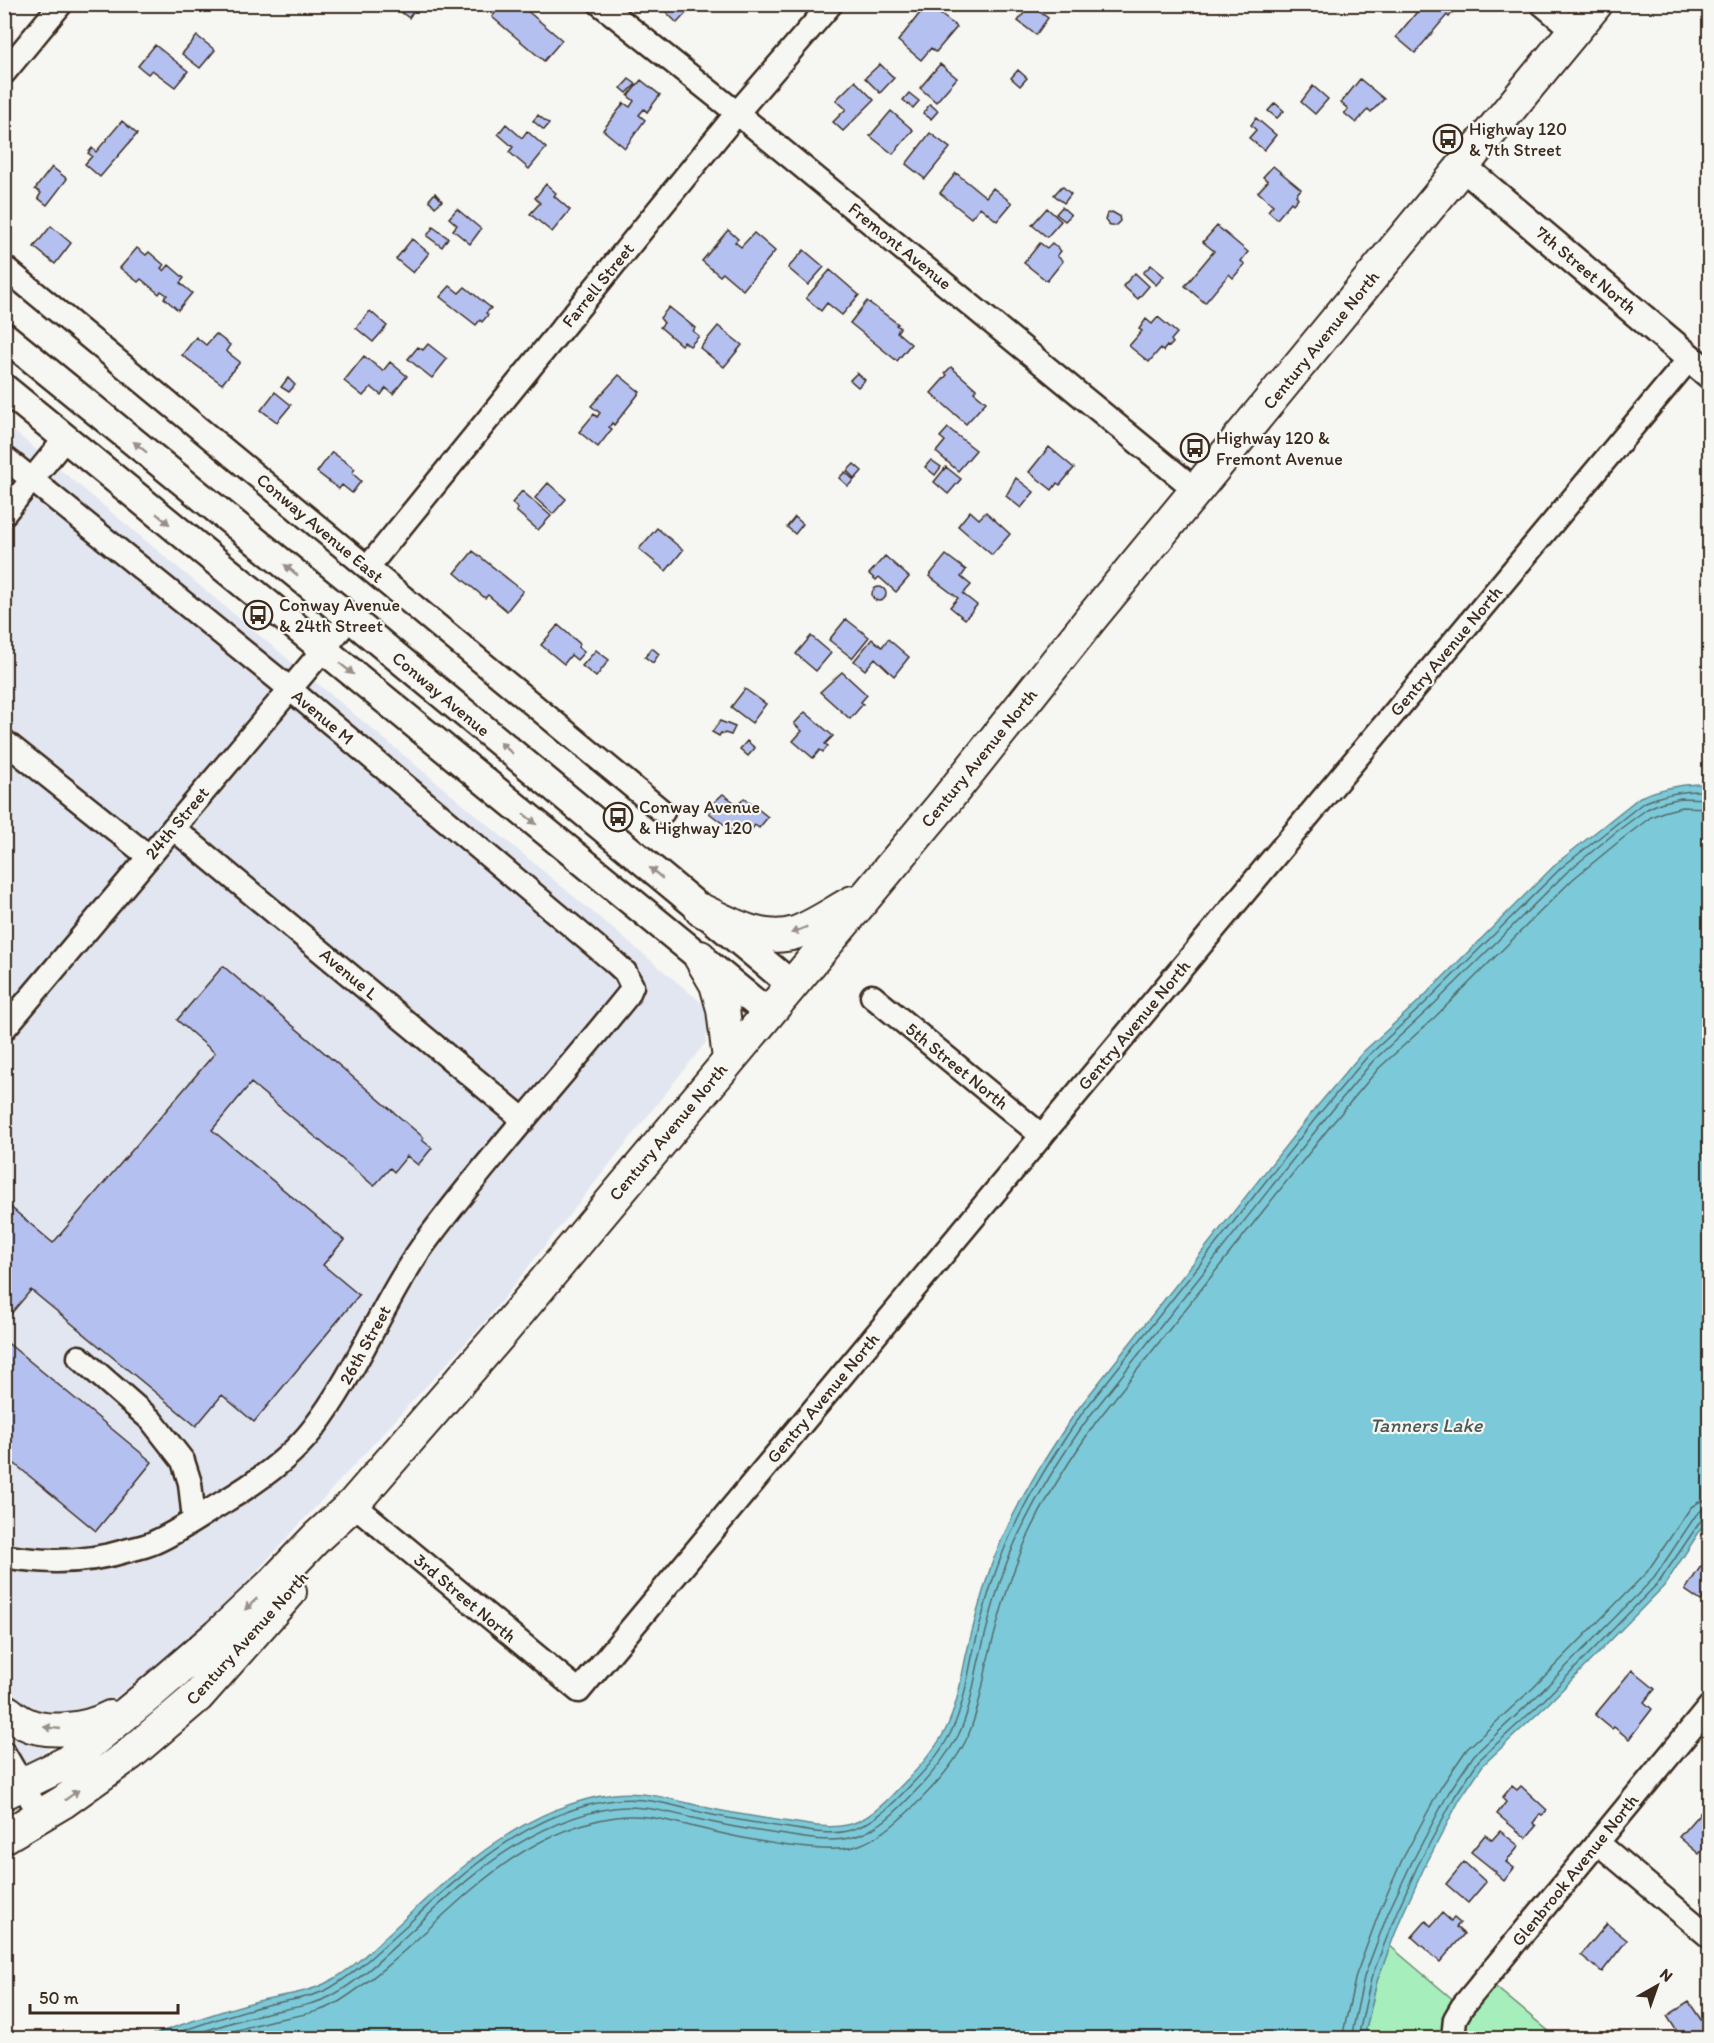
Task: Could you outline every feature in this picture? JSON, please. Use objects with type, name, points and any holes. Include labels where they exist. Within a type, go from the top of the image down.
[{"type":"main road","name":"Century Avenue North","points":[[10,1792],[66,1763],[145,1698],[218,1635],[353,1504],[504,1330],[792,985],[1596,4]]},
{"type":"main road","points":[[701,910],[751,932],[764,935],[784,935],[807,927],[869,892]]},
{"type":"main road","points":[[700,957],[716,984],[723,1009],[729,1059]]},
{"type":"main road","name":"Century Avenue North","points":[[23,1826],[63,1802],[130,1754],[198,1696],[329,1547],[353,1504]]},
{"type":"main road","points":[[4,1710],[25,1724],[71,1730],[100,1723],[145,1698]]},
{"type":"street","points":[[4,73],[61,4]]},
{"type":"street","name":"Fremont Avenue","points":[[600,4],[737,113],[1197,491]]},
{"type":"street","name":"Farrell Street","points":[[368,567],[737,113],[831,4]]},
{"type":"street","points":[[1542,4],[1574,31]]},
{"type":"street","name":"7th Street North","points":[[1463,167],[1700,366]]},
{"type":"street","name":"Conway Avenue East","points":[[4,267],[663,812]]},
{"type":"street","name":"Conway Avenue","points":[[4,336],[350,618],[792,985]]},
{"type":"street","name":"Gentry Avenue North","points":[[579,1691],[1042,1136],[1700,366]]},
{"type":"street","points":[[4,388],[768,1013]]},
{"type":"street","points":[[4,514],[65,439]]},
{"type":"street","name":"Avenue M","points":[[4,457],[290,689],[613,960],[625,972],[632,986]]},
{"type":"street","name":"24th Street","points":[[7,1019],[173,828],[350,618]]},
{"type":"street","points":[[4,741],[148,856]]},
{"type":"street","name":"Avenue L","points":[[173,828],[524,1120]]},
{"type":"street","name":"26th Street","points":[[4,1556],[48,1562],[78,1562],[114,1555],[155,1543],[247,1488],[283,1460],[311,1431],[336,1397],[403,1278],[429,1237],[579,1056],[628,995],[632,986]]},
{"type":"street","name":"5th Street North","points":[[872,996],[1042,1136]]},
{"type":"street","points":[[79,1357],[151,1420],[183,1461],[190,1483],[194,1520]]},
{"type":"street","name":"3rd Street North","points":[[353,1504],[579,1691]]},
{"type":"street","name":"Glenbrook Avenue North","points":[[1453,2038],[1455,2019],[1462,2007],[1710,1706]]},
{"type":"street","points":[[4,1753],[10,1792],[23,1826]]},
{"type":"street","points":[[1598,1843],[1710,1937]]},
{"type":"shaded area","points":[[4,423],[708,1008],[706,1042],[483,1324],[201,1632],[43,1753],[5,1774]]},
{"type":"green space","points":[[1390,1946],[1462,2007],[1486,1979],[1557,2038],[1364,2038],[1377,1981]]},
{"type":"water","name":"Tanners Lake","points":[[1698,784],[1710,786],[1709,1517],[1664,1586],[1548,1704],[1483,1765],[1460,1799],[1401,1918],[1377,1981],[1364,2038],[143,2038],[229,2009],[301,1992],[326,1983],[356,1963],[447,1880],[498,1841],[553,1811],[583,1800],[614,1794],[638,1794],[738,1814],[826,1827],[854,1823],[875,1811],[918,1768],[936,1746],[950,1721],[975,1619],[994,1558],[1011,1519],[1043,1463],[1078,1409],[1314,1110],[1363,1052],[1419,1001],[1558,862],[1640,797],[1668,788]]},
{"type":"building","points":[[406,4],[414,10],[409,18],[401,12]]},
{"type":"building","points":[[502,4],[519,4],[562,40],[544,61],[492,17]]},
{"type":"building","points":[[658,4],[685,4],[690,9],[677,23]]},
{"type":"building","points":[[927,4],[957,27],[936,52],[931,48],[921,60],[898,41]]},
{"type":"building","points":[[1420,4],[1456,4],[1449,17],[1447,15],[1415,53],[1396,37],[1422,6]]},
{"type":"building","points":[[1030,5],[1048,18],[1036,35],[1018,21]]},
{"type":"building","points":[[197,36],[215,50],[200,68],[182,54]]},
{"type":"building","points":[[155,45],[188,71],[175,87],[152,70],[148,74],[138,66]]},
{"type":"building","points":[[880,64],[894,78],[880,93],[865,78]]},
{"type":"building","points":[[940,64],[957,78],[936,102],[920,88]]},
{"type":"building","points":[[1018,70],[1027,78],[1020,86],[1011,78]]},
{"type":"building","points":[[629,79],[636,84],[627,93],[621,88]]},
{"type":"building","points":[[1360,79],[1384,99],[1371,112],[1368,109],[1356,123],[1344,113],[1348,109],[1341,103]]},
{"type":"building","points":[[641,80],[660,95],[647,112],[644,109],[639,115],[645,120],[625,148],[603,130],[624,103],[630,107],[634,101],[628,96]]},
{"type":"building","points":[[855,81],[874,100],[843,131],[833,122],[846,109],[836,100]]},
{"type":"building","points":[[1313,86],[1328,99],[1315,114],[1301,102]]},
{"type":"building","points":[[909,93],[919,101],[913,108],[903,100]]},
{"type":"building","points":[[1275,103],[1284,111],[1277,118],[1268,111]]},
{"type":"building","points":[[930,104],[938,111],[931,119],[923,113]]},
{"type":"building","points":[[891,111],[913,130],[893,154],[870,136]]},
{"type":"building","points":[[538,115],[549,124],[544,130],[533,121]]},
{"type":"building","points":[[1256,118],[1276,135],[1264,150],[1249,138],[1256,130],[1251,125]]},
{"type":"building","points":[[122,121],[137,134],[100,177],[85,164],[92,156],[88,153],[92,148],[96,152]]},
{"type":"building","points":[[506,124],[522,138],[527,131],[546,148],[529,169],[509,152],[513,147],[498,134]]},
{"type":"building","points":[[930,133],[950,148],[925,179],[906,164]]},
{"type":"building","points":[[1273,166],[1301,189],[1296,195],[1298,198],[1293,204],[1291,202],[1277,219],[1268,211],[1273,205],[1258,192],[1268,181],[1263,177]]},
{"type":"building","points":[[52,167],[67,179],[47,205],[38,198],[41,193],[35,189]]},
{"type":"building","points":[[956,173],[986,197],[993,188],[1012,203],[997,221],[980,207],[971,218],[940,193]]},
{"type":"building","points":[[546,184],[556,193],[554,196],[570,210],[552,232],[530,214],[540,203],[535,198]]},
{"type":"building","points":[[1062,186],[1071,194],[1064,203],[1054,195]]},
{"type":"building","points":[[435,193],[442,201],[435,207],[429,200]]},
{"type":"building","points":[[1062,207],[1071,215],[1065,221],[1056,214]]},
{"type":"building","points":[[1047,208],[1061,221],[1047,237],[1032,225]]},
{"type":"building","points":[[457,209],[481,229],[470,244],[453,230],[457,225],[449,218]]},
{"type":"building","points":[[1112,212],[1119,216],[1120,221],[1115,226],[1110,226],[1105,220],[1107,214]]},
{"type":"building","points":[[51,226],[71,243],[55,264],[34,247]]},
{"type":"building","points":[[1217,226],[1248,252],[1241,261],[1245,264],[1233,278],[1229,274],[1205,303],[1185,286],[1214,251],[1203,242]]},
{"type":"building","points":[[433,227],[448,238],[442,247],[427,236]]},
{"type":"building","points":[[728,230],[738,239],[735,242],[741,247],[754,233],[775,251],[743,290],[723,273],[720,276],[702,261]]},
{"type":"building","points":[[412,239],[429,253],[413,273],[396,259]]},
{"type":"building","points":[[1040,243],[1047,248],[1052,243],[1061,251],[1057,256],[1063,261],[1047,281],[1024,263]]},
{"type":"building","points":[[137,248],[146,255],[149,252],[164,265],[161,268],[164,271],[169,265],[184,278],[180,283],[192,293],[178,310],[164,298],[167,295],[161,291],[159,294],[141,279],[138,282],[120,268]]},
{"type":"building","points":[[804,250],[824,267],[808,285],[788,268]]},
{"type":"building","points":[[1151,265],[1164,276],[1156,285],[1143,273]]},
{"type":"building","points":[[830,270],[859,295],[842,315],[827,303],[821,311],[806,298]]},
{"type":"building","points":[[1135,273],[1149,286],[1138,299],[1123,286]]},
{"type":"building","points":[[450,286],[459,293],[465,287],[491,308],[482,322],[480,320],[476,325],[440,297]]},
{"type":"building","points":[[867,301],[898,324],[896,325],[900,328],[897,332],[911,344],[897,361],[850,323]]},
{"type":"building","points":[[669,307],[695,328],[693,331],[699,336],[690,346],[684,342],[681,345],[660,327],[664,323],[660,318]]},
{"type":"building","points":[[370,311],[387,326],[373,342],[356,328]]},
{"type":"building","points":[[1158,317],[1177,333],[1171,340],[1173,343],[1163,351],[1160,349],[1149,362],[1129,346],[1142,331],[1139,329],[1146,319],[1152,324]]},
{"type":"building","points":[[718,326],[742,345],[724,367],[700,348]]},
{"type":"building","points":[[216,334],[230,345],[226,351],[240,362],[222,384],[182,355],[196,337],[206,345]]},
{"type":"building","points":[[428,344],[447,359],[432,378],[408,359],[418,347],[423,350]]},
{"type":"building","points":[[364,356],[383,371],[390,362],[407,376],[393,394],[386,388],[381,395],[371,387],[363,396],[344,381]]},
{"type":"building","points":[[951,367],[976,389],[974,392],[986,402],[966,424],[931,393]]},
{"type":"building","points":[[857,373],[865,380],[858,387],[850,380]]},
{"type":"building","points":[[619,375],[640,392],[614,425],[612,423],[609,427],[612,429],[598,447],[579,432],[594,414],[597,417],[600,413],[591,406]]},
{"type":"building","points":[[288,378],[295,385],[289,392],[281,387]]},
{"type":"building","points":[[275,392],[291,405],[277,422],[261,410]]},
{"type":"building","points":[[948,428],[976,450],[958,471],[936,452],[945,441],[940,437]]},
{"type":"building","points":[[1049,447],[1074,468],[1060,485],[1057,483],[1052,490],[1029,472]]},
{"type":"building","points":[[332,452],[355,469],[352,473],[361,481],[352,493],[342,485],[339,489],[317,472]]},
{"type":"building","points":[[931,460],[941,467],[935,475],[925,467]]},
{"type":"building","points":[[854,464],[862,471],[855,479],[847,471]]},
{"type":"building","points":[[946,467],[961,479],[948,494],[934,482]]},
{"type":"building","points":[[845,472],[854,480],[848,486],[839,478]]},
{"type":"building","points":[[1016,478],[1034,492],[1021,508],[1006,496]]},
{"type":"building","points":[[548,483],[566,499],[553,514],[535,498]]},
{"type":"building","points":[[522,491],[551,516],[538,530],[516,511],[518,509],[512,503]]},
{"type":"building","points":[[970,511],[979,519],[986,512],[1010,534],[992,555],[958,526]]},
{"type":"building","points":[[795,517],[803,524],[795,534],[787,527]]},
{"type":"building","points":[[657,528],[683,550],[666,571],[639,549]]},
{"type":"building","points":[[473,551],[523,591],[507,611],[488,595],[485,598],[455,573]]},
{"type":"building","points":[[946,555],[966,570],[961,577],[971,585],[963,594],[977,605],[965,619],[950,607],[958,598],[929,576]]},
{"type":"building","points":[[885,556],[909,577],[896,592],[879,577],[876,580],[869,574]]},
{"type":"building","points":[[876,587],[882,587],[886,594],[882,601],[876,601],[872,597],[872,591]]},
{"type":"building","points":[[846,619],[869,637],[852,658],[829,640]]},
{"type":"building","points":[[558,625],[580,644],[578,647],[584,652],[577,660],[571,655],[564,664],[541,645]]},
{"type":"building","points":[[811,636],[831,653],[816,671],[796,654]]},
{"type":"building","points":[[872,639],[882,647],[888,639],[909,657],[894,676],[875,658],[865,670],[854,661]]},
{"type":"building","points":[[652,648],[659,654],[653,663],[645,657]]},
{"type":"building","points":[[596,650],[609,660],[596,677],[582,666]]},
{"type":"building","points":[[842,672],[867,695],[861,702],[863,704],[850,719],[820,692]]},
{"type":"building","points":[[745,689],[766,704],[752,723],[731,707]]},
{"type":"building","points":[[805,712],[833,736],[825,744],[828,746],[823,752],[820,750],[813,758],[793,741],[802,731],[794,724]]},
{"type":"building","points":[[720,721],[735,727],[731,735],[721,733],[719,736],[712,732]]},
{"type":"building","points":[[747,741],[755,748],[748,756],[740,749]]},
{"type":"building","points":[[723,794],[738,805],[744,798],[768,817],[759,828],[755,825],[748,834],[739,828],[735,833],[709,813],[714,807],[711,805]]},
{"type":"building","points":[[223,966],[424,1138],[422,1140],[432,1148],[418,1165],[407,1156],[394,1172],[390,1168],[374,1186],[251,1083],[212,1130],[344,1240],[323,1265],[359,1295],[254,1422],[222,1395],[196,1426],[31,1290],[4,1322],[4,1209],[8,1205],[53,1243],[215,1053],[177,1020]]},
{"type":"building","points":[[4,1340],[152,1462],[96,1531],[4,1455]]},
{"type":"building","points":[[1701,1566],[1710,1572],[1710,1589],[1701,1601],[1685,1590]]},
{"type":"building","points":[[1632,1670],[1655,1689],[1644,1702],[1652,1709],[1629,1739],[1595,1715]]},
{"type":"building","points":[[1512,1786],[1517,1790],[1521,1786],[1547,1810],[1542,1816],[1540,1814],[1533,1823],[1536,1826],[1526,1838],[1497,1814],[1506,1802],[1502,1798]]},
{"type":"building","points":[[1705,1807],[1710,1810],[1710,1842],[1699,1854],[1679,1837]]},
{"type":"building","points":[[1500,1831],[1519,1846],[1506,1862],[1514,1868],[1504,1881],[1471,1852],[1485,1835],[1492,1840]]},
{"type":"building","points":[[1464,1862],[1486,1882],[1468,1903],[1446,1884]]},
{"type":"building","points":[[1442,1913],[1451,1921],[1454,1918],[1460,1923],[1456,1927],[1464,1934],[1440,1962],[1412,1937],[1426,1921],[1431,1926]]},
{"type":"building","points":[[1607,1924],[1627,1940],[1602,1972],[1581,1955]]},
{"type":"building","points":[[1689,2002],[1710,2033],[1710,2038],[1676,2038],[1680,2036],[1667,2016]]},
{"type":"place","name":"Highway 120 & 7th Street","points":[[1448,139]]},
{"type":"place","name":"Highway 120 & Fremont Avenue","points":[[1195,448]]},
{"type":"place","name":"Conway Avenue & 24th Street","points":[[258,615]]},
{"type":"place","name":"Conway Avenue & Highway 120","points":[[618,817]]}]
